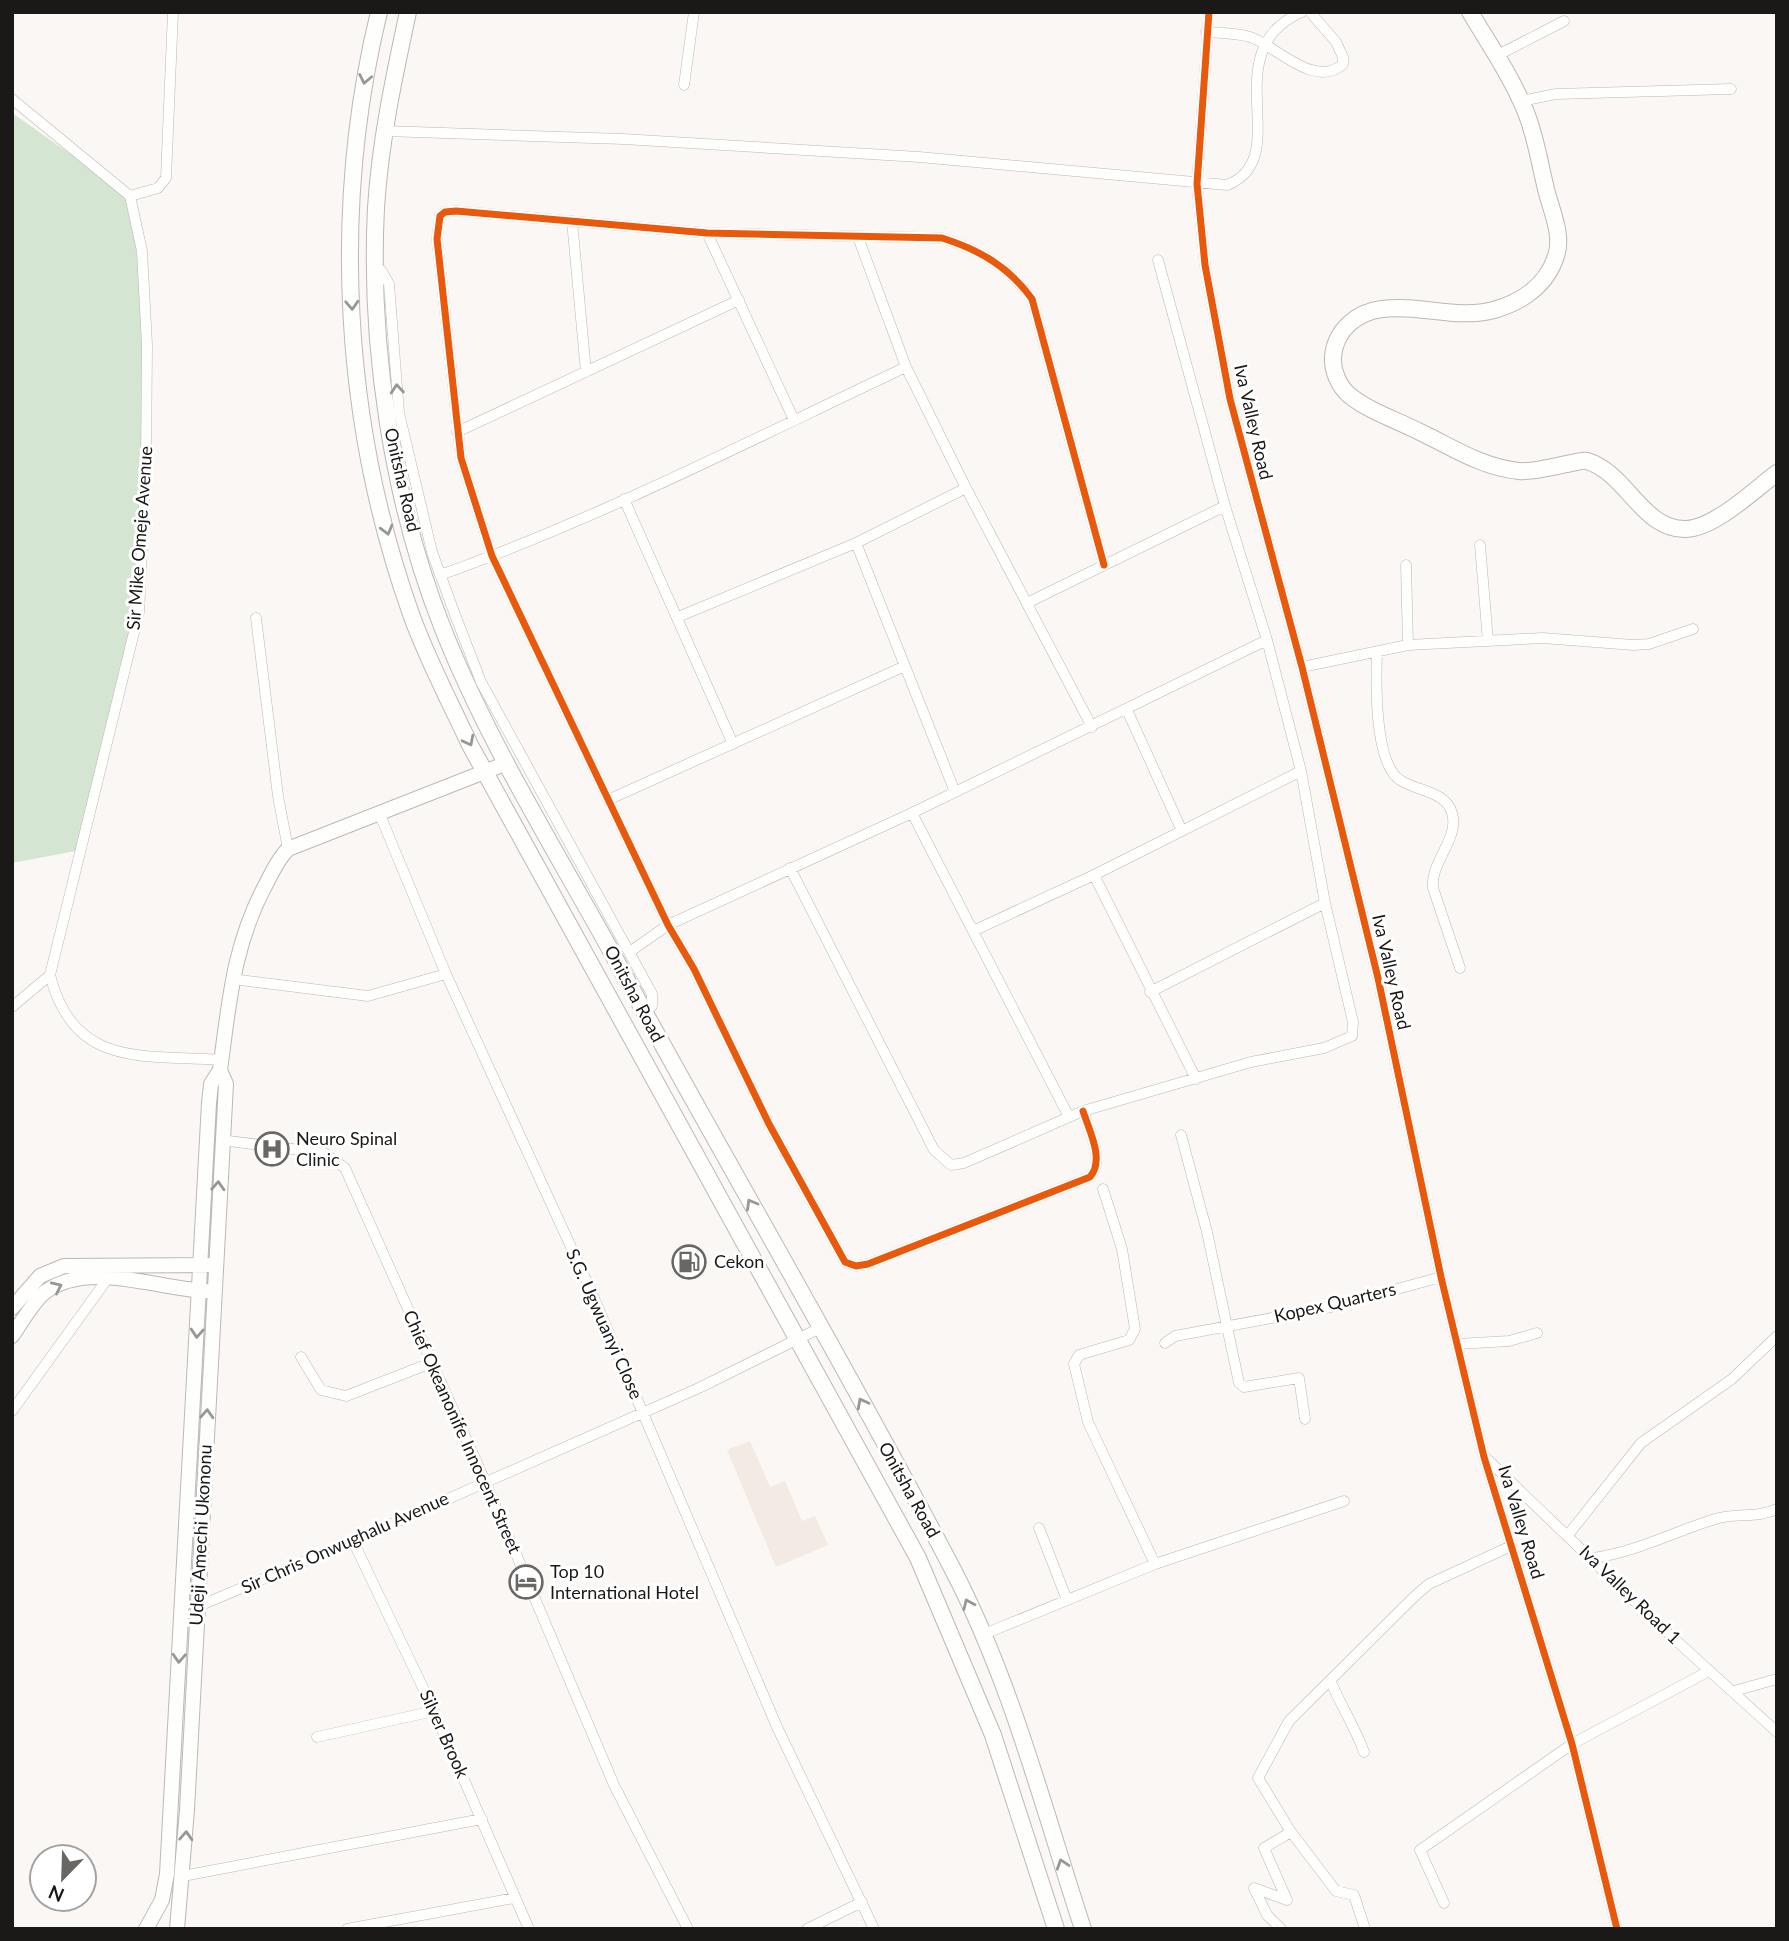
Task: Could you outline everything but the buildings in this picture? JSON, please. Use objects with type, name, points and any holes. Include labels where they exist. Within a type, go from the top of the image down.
[{"type":"main road","name":"Onitsha Road","points":[[379,12],[363,86],[352,181],[350,262],[359,393],[379,501],[411,614],[485,771],[918,1558],[947,1621],[993,1735],[1056,1929]]},
{"type":"main road","name":"Onitsha Road","points":[[408,12],[385,131],[377,194],[374,266],[385,404],[404,498],[431,596],[444,632],[506,763],[643,1012],[822,1327],[954,1571],[1012,1709],[1083,1929]]},
{"type":"main road","points":[[1470,12],[1521,101],[1559,243],[1552,267],[1539,286],[1525,297],[1494,310],[1464,314],[1395,308],[1363,313],[1346,326],[1336,343],[1333,358],[1340,384],[1348,394],[1369,408],[1467,457],[1489,465],[1522,471],[1545,471],[1581,460],[1591,463],[1626,488],[1648,514],[1660,522],[1681,528],[1700,526],[1714,519],[1777,473]]},
{"type":"main road","points":[[12,1308],[40,1276],[64,1266],[207,1265],[211,1084],[221,1065],[239,943],[251,911],[278,861],[288,849],[380,815],[506,763]]},
{"type":"main road","name":"Udeji Amechi Ukononu","points":[[146,1929],[162,1900],[167,1874],[184,1697],[207,1265],[226,1084],[221,1065]]},
{"type":"main road","points":[[12,1336],[44,1293],[66,1282],[108,1278],[206,1291]]},
{"type":"main road","name":"Udeji Amechi Ukononu","points":[[177,1929],[183,1876],[184,1697],[199,1606],[206,1291]]},
{"type":"street","points":[[12,99],[130,196],[159,188],[166,178],[173,12]]},
{"type":"street","points":[[684,85],[694,12]]},
{"type":"street","name":"Iva Valley Road","points":[[1209,12],[1197,184],[1205,265],[1230,399],[1302,667],[1378,978],[1441,1277],[1484,1457],[1572,1744],[1617,1929]]},
{"type":"street","points":[[385,131],[623,139],[919,157],[1227,185],[1237,181],[1253,163],[1259,146],[1255,87],[1270,33],[1282,22],[1302,12]]},
{"type":"street","points":[[1206,32],[1242,35],[1266,44],[1305,68],[1323,71],[1338,68],[1343,64],[1341,51],[1310,12]]},
{"type":"street","points":[[1496,56],[1564,21]]},
{"type":"street","points":[[1521,101],[1556,94],[1731,89]]},
{"type":"street","name":"Sir Mike Omeje Avenue","points":[[50,975],[139,612],[147,345],[142,251],[130,196]]},
{"type":"street","points":[[1083,1111],[1096,1154],[1095,1172],[1090,1177],[867,1264],[856,1266],[845,1262],[769,1124],[694,969],[668,925],[492,556],[461,458],[457,432],[437,239],[440,216],[445,212],[456,211],[707,233],[942,238],[972,247],[1005,268],[1020,282],[1032,299],[1104,565]]},
{"type":"street","points":[[572,221],[586,373]]},
{"type":"street","points":[[707,233],[794,420]]},
{"type":"street","points":[[858,237],[906,367],[965,488],[1092,727]]},
{"type":"street","points":[[789,868],[942,1160],[951,1165],[964,1163],[1083,1111],[1251,1062],[1324,1048],[1353,1036],[1353,1022],[1325,903],[1301,771],[1268,640],[1225,506],[1158,260]]},
{"type":"street","points":[[374,266],[381,270],[388,284],[399,413],[416,491],[440,575],[481,682],[631,951],[653,1001],[643,1012]]},
{"type":"street","points":[[457,432],[739,300]]},
{"type":"street","points":[[440,575],[492,556],[624,499],[906,367]]},
{"type":"street","points":[[678,617],[856,543],[965,488]]},
{"type":"street","points":[[624,499],[733,744]]},
{"type":"street","points":[[1027,603],[1225,506]]},
{"type":"street","points":[[856,543],[955,792]]},
{"type":"street","points":[[1480,545],[1488,641]]},
{"type":"street","points":[[1405,565],[1408,645]]},
{"type":"street","points":[[256,618],[278,796],[288,849]]},
{"type":"street","points":[[1302,667],[1408,645],[1543,638],[1633,645],[1649,644],[1693,629]]},
{"type":"street","points":[[631,951],[668,925],[912,813],[1268,640]]},
{"type":"street","points":[[1377,652],[1375,704],[1391,770],[1398,779],[1442,798],[1452,811],[1453,827],[1431,875],[1460,968]]},
{"type":"street","points":[[610,799],[905,666]]},
{"type":"street","points":[[1127,710],[1182,831]]},
{"type":"street","points":[[973,931],[1094,875],[1301,771]]},
{"type":"street","points":[[912,813],[1069,1117]]},
{"type":"street","name":"S.G. Ugwuanyi Close","points":[[380,815],[446,974],[587,1282],[777,1727],[874,1929]]},
{"type":"street","points":[[1094,875],[1150,992],[1196,1079]]},
{"type":"street","points":[[1150,992],[1325,903]]},
{"type":"street","points":[[232,979],[368,996],[446,974]]},
{"type":"street","points":[[12,1007],[50,975],[62,1010],[82,1035],[98,1046],[121,1052],[221,1065]]},
{"type":"street","points":[[1181,1135],[1229,1326],[1237,1378],[1244,1387],[1299,1378],[1305,1419]]},
{"type":"street","name":"Chief Okeanonife Innocent Street","points":[[220,1140],[324,1153],[339,1161],[363,1204],[485,1481],[614,1785],[688,1929]]},
{"type":"street","points":[[1103,1189],[1122,1249],[1135,1329],[1129,1340],[1079,1355],[1074,1359],[1074,1368],[1088,1422],[1155,1564]]},
{"type":"street","name":"Kopex Quarters","points":[[1166,1343],[1175,1336],[1331,1307],[1441,1277]]},
{"type":"street","points":[[12,1411],[108,1278]]},
{"type":"street","name":"Sir Chris Onwughalu Avenue","points":[[199,1606],[353,1541],[642,1412],[798,1341],[822,1327]]},
{"type":"street","points":[[1457,1344],[1509,1341],[1537,1334]]},
{"type":"street","points":[[1568,1535],[1641,1443],[1732,1379],[1777,1336]]},
{"type":"street","points":[[301,1357],[321,1390],[346,1396],[431,1363]]},
{"type":"street","name":"Iva Valley Road 1","points":[[1484,1457],[1777,1732]]},
{"type":"street","points":[[982,1635],[1155,1564],[1344,1501]]},
{"type":"street","points":[[1593,1558],[1633,1552],[1714,1519],[1762,1515],[1777,1509]]},
{"type":"street","points":[[1039,1528],[1068,1600]]},
{"type":"street","name":"Silver Brook","points":[[353,1541],[434,1711],[529,1929]]},
{"type":"street","points":[[1365,1929],[1354,1895],[1336,1891],[1291,1832],[1258,1778],[1283,1728],[1429,1584],[1511,1546]]},
{"type":"street","points":[[1444,1903],[1420,1850],[1572,1744],[1709,1671]]},
{"type":"street","points":[[1734,1692],[1777,1679]]},
{"type":"street","points":[[1331,1682],[1339,1703],[1354,1724],[1364,1752]]},
{"type":"street","points":[[317,1737],[434,1711]]},
{"type":"street","points":[[183,1876],[482,1819]]},
{"type":"street","points":[[1281,1929],[1268,1915],[1254,1888],[1287,1900],[1264,1848],[1291,1832]]},
{"type":"street","points":[[347,1929],[514,1898]]},
{"type":"street","points":[[807,1929],[862,1902]]},
{"type":"shaded area","points":[[750,1441],[770,1487],[785,1481],[802,1521],[815,1516],[828,1545],[776,1567],[727,1450]]},
{"type":"green space","points":[[12,113],[130,196],[147,345],[139,612],[81,850],[12,863]]},
{"type":"cycle path","points":[[1209,12],[1197,184],[1205,265],[1230,399],[1302,667],[1378,978],[1441,1277],[1484,1457],[1572,1744],[1617,1929]]},
{"type":"cycle path","points":[[1083,1111],[1096,1154],[1094,1170],[1090,1177],[868,1264],[856,1266],[845,1262],[769,1124],[694,969],[668,925],[492,556],[461,458],[437,239],[440,216],[445,212],[456,211],[707,233],[942,238],[981,254],[1014,278],[1032,299],[1104,565]]},
{"type":"place","name":"Neuro Spinal Clinic","points":[[272,1149]]},
{"type":"place","name":"Cekon","points":[[689,1262]]},
{"type":"place","name":"Top 10 International Hotel","points":[[526,1582]]}]
